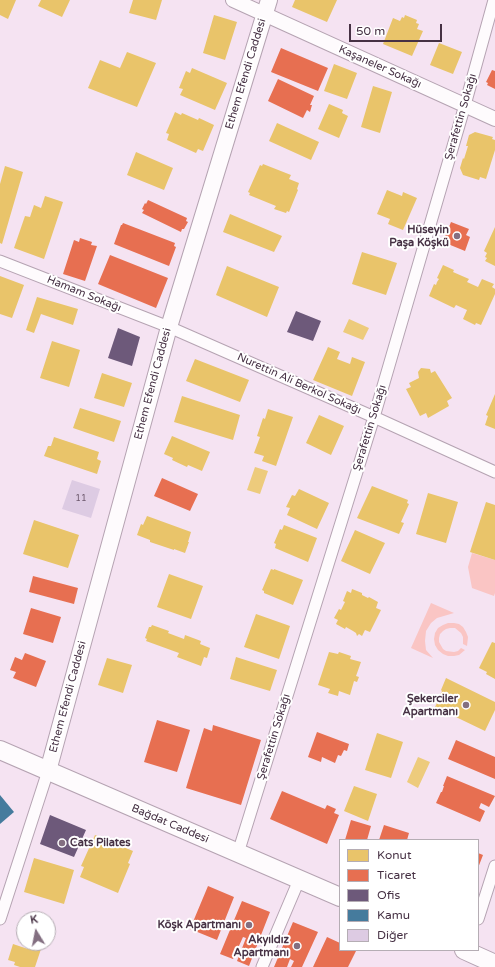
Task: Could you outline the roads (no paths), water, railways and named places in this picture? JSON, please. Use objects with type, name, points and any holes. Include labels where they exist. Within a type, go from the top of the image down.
[{"type":"main road","name":"Ethem Efendi Caddesi","points":[[48,771],[169,327],[266,7]]},
{"type":"main road","name":"Bağdat Caddesi","points":[[0,750],[339,897]]},
{"type":"main road","points":[[470,955],[495,964]]},
{"type":"street","name":"Kaşaneler Sokağı","points":[[232,0],[266,7],[465,105],[495,118]]},
{"type":"street","name":"Şerafettin Sokağı","points":[[238,853],[374,417],[494,0]]},
{"type":"street","name":"Hamam Sokağı","points":[[0,261],[169,327]]},
{"type":"street","name":"Nurettin Ali Berkol Sokağı","points":[[169,327],[495,472]]},
{"type":"street","points":[[0,919],[2,903],[48,771]]},
{"type":"street","points":[[479,916],[495,866]]},
{"type":"street","points":[[262,967],[299,880]]},
{"type":"place","name":"Hüseyin Paşa Köşkü","points":[[457,236]]},
{"type":"place","name":"Şekerciler Apartmanı","points":[[466,705]]},
{"type":"place","name":"Cats Pilates","points":[[62,843]]},
{"type":"place","name":"Köşk Apartmanı","points":[[249,925]]},
{"type":"place","name":"Akyıldız Apartmanı","points":[[297,946]]}]
